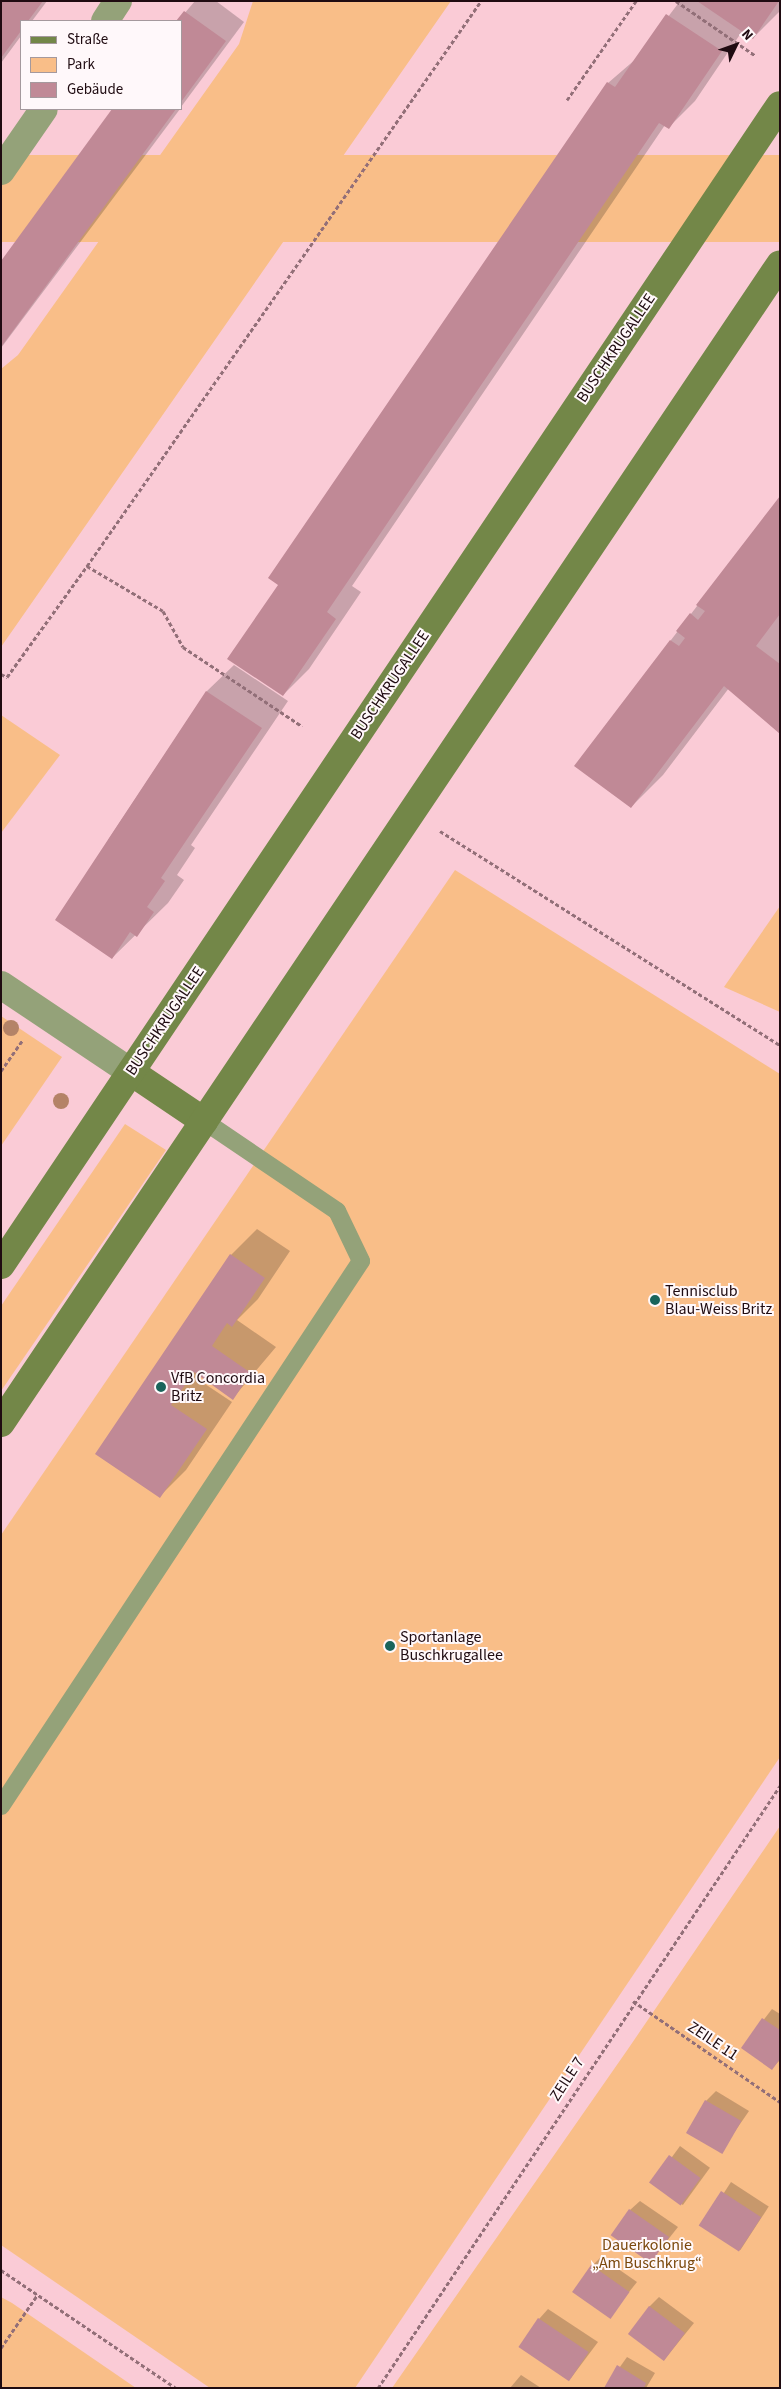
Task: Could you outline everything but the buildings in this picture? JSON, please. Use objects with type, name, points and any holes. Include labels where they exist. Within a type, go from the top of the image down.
[{"type":"main road","name":"BUSCHKRUGALLEE","points":[[1,1265],[780,104]]},
{"type":"main road","points":[[1,1423],[780,264]]},
{"type":"main road","points":[[131,1072],[204,1121]]},
{"type":"street","points":[[105,20],[118,1]]},
{"type":"street","points":[[1,170],[43,110]]},
{"type":"street","points":[[1,985],[131,1072]]},
{"type":"lane","points":[[1,1806],[361,1261],[337,1211],[204,1121]]},
{"type":"path","points":[[1,674],[7,678],[87,566],[481,1]]},
{"type":"path","points":[[567,100],[636,1]]},
{"type":"path","points":[[676,1],[756,56]]},
{"type":"path","points":[[87,566],[163,611],[183,647],[302,726]]},
{"type":"path","points":[[412,811],[780,1046]]},
{"type":"path","name":"ZEILE 7","points":[[378,2388],[633,2002],[780,1786]]},
{"type":"path","name":"ZEILE 11","points":[[633,2002],[780,2102]]},
{"type":"path","points":[[1,2270],[176,2388]]},
{"type":"path","points":[[1,2348],[38,2294]]},
{"type":"green space","points":[[253,1],[451,1],[1,647],[1,369],[18,355],[239,44]]},
{"type":"green space","points":[[1,155],[780,155],[780,242],[1,242]]},
{"type":"green space","points":[[1,715],[60,755],[1,833]]},
{"type":"green space","name":"Sportanlage Buschkrugallee","points":[[455,870],[780,1074],[780,1757],[355,2388],[210,2388],[1,2245],[1,1535]]},
{"type":"green space","points":[[780,906],[780,1012],[724,987]]},
{"type":"green space","points":[[1,1016],[62,1057],[1,1146]]},
{"type":"green space","points":[[125,1124],[166,1150],[1,1391],[1,1306]]},
{"type":"green space","name":"Dauerkolonie „Am Buschkrug“","points":[[780,1826],[780,2388],[392,2388],[628,2049]]},
{"type":"green space","points":[[1,2297],[12,2303],[136,2388],[1,2388]]},
{"type":"place","name":"Tennisclub Blau-Weiss Britz","points":[[655,1300]]},
{"type":"place","name":"VfB Concordia Britz","points":[[161,1387]]},
{"type":"place","name":"Sportanlage Buschkrugallee","points":[[390,1646]]}]
